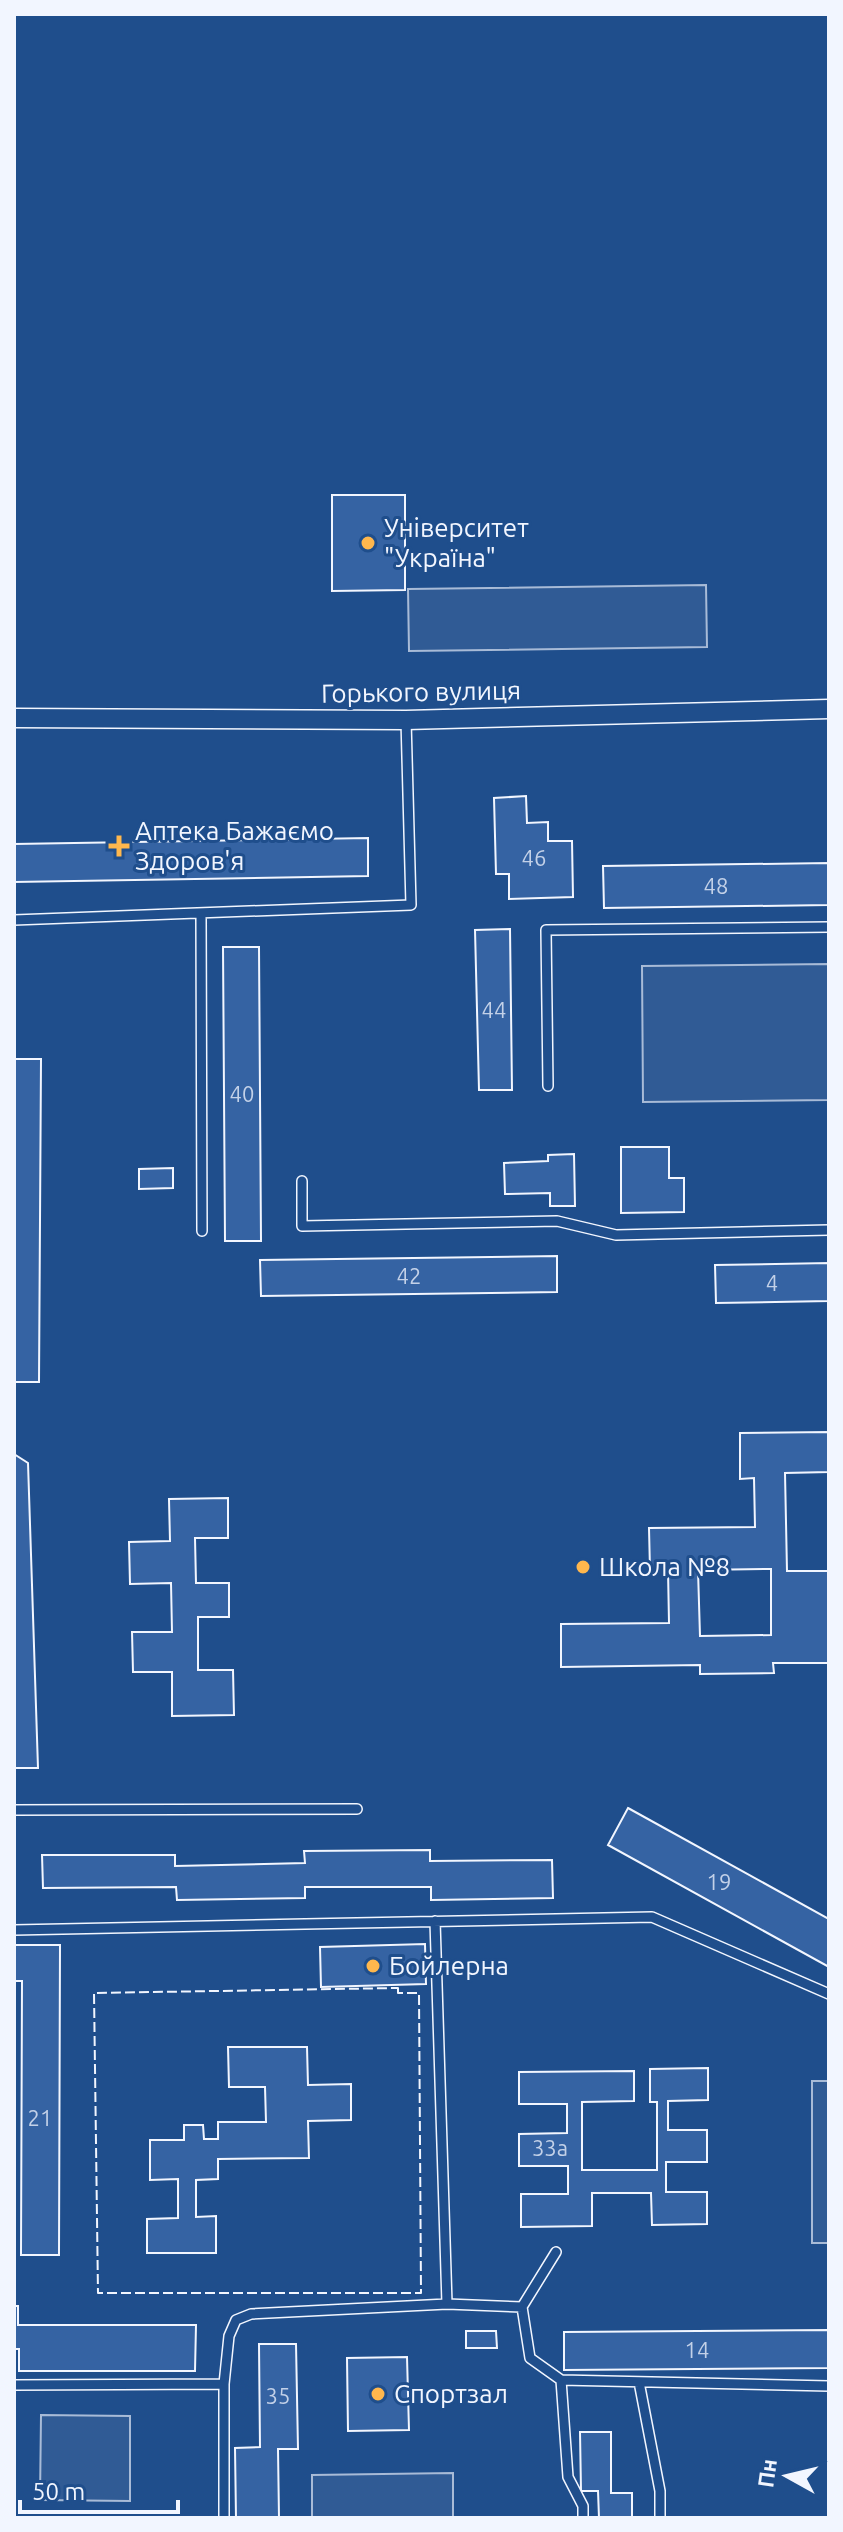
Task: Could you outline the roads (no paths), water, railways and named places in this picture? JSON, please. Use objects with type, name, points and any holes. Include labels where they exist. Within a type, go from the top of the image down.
[{"type":"street","name":"Горького вулиця","points":[[14,718],[406,720],[829,709]]},
{"type":"lane","points":[[14,920],[411,905],[406,720]]},
{"type":"lane","points":[[201,913],[202,1231]]},
{"type":"lane","points":[[548,1086],[546,930],[829,927]]},
{"type":"lane","points":[[302,1181],[302,1226],[557,1221],[616,1235],[829,1230]]},
{"type":"lane","points":[[14,1810],[357,1809]]},
{"type":"lane","points":[[14,1930],[652,1917],[829,1994]]},
{"type":"lane","points":[[435,1921],[447,2304]]},
{"type":"lane","points":[[556,2252],[522,2307],[530,2358],[561,2380],[829,2386]]},
{"type":"lane","points":[[224,2518],[224,2384],[229,2336],[236,2320],[251,2314],[447,2304],[522,2307]]},
{"type":"lane","points":[[561,2380],[568,2477],[583,2506],[583,2518]]},
{"type":"lane","points":[[639,2382],[660,2491],[660,2518]]},
{"type":"lane","points":[[14,2385],[224,2384]]},
{"type":"place","name":"Університет \"Україна\"","points":[[368,543]]},
{"type":"place","name":"Аптека Бажаємо Здоров'я","points":[[119,846]]},
{"type":"place","name":"Школа №8","points":[[583,1567]]},
{"type":"place","name":"Бойлерна","points":[[373,1966]]},
{"type":"place","name":"Спортзал","points":[[378,2394]]}]
